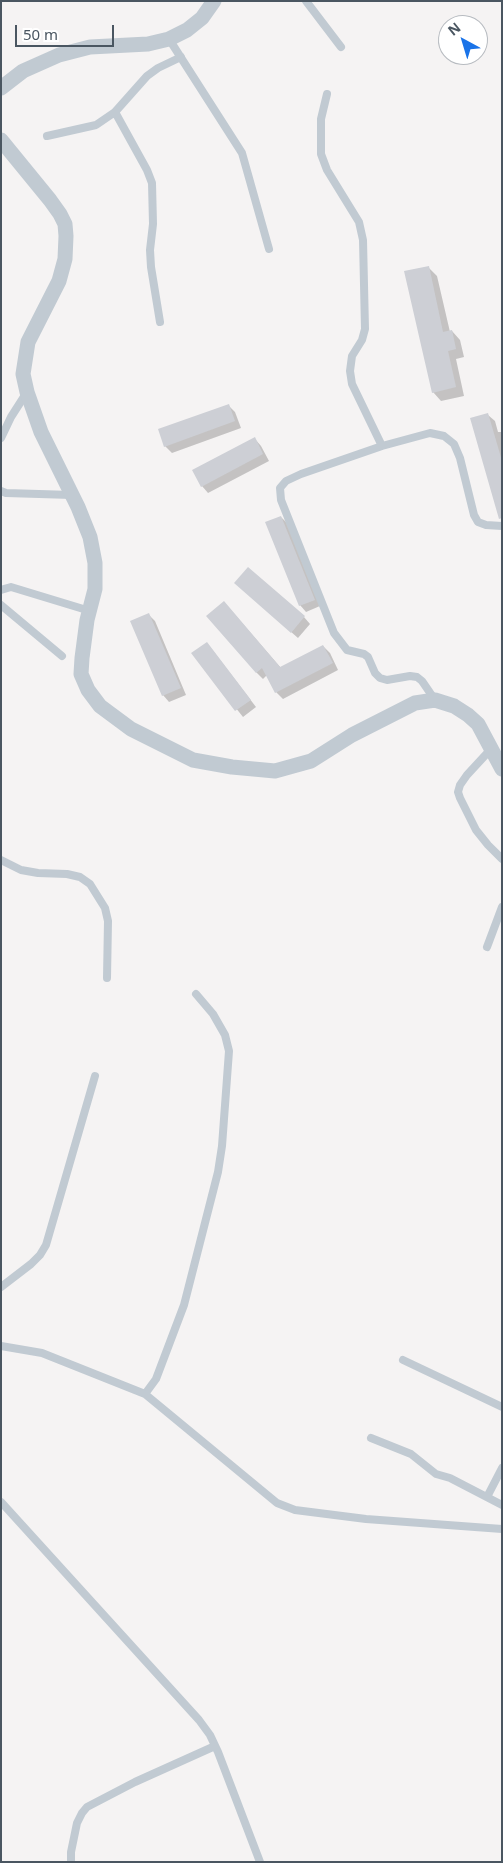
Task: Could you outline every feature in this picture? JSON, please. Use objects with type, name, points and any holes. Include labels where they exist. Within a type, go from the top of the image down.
[{"type":"street","points":[[1,88],[24,71],[59,55],[90,47],[148,44],[169,39],[187,30],[202,18],[214,1]]},
{"type":"street","points":[[1,140],[60,214],[65,224],[65,259],[59,281],[28,342],[23,374],[27,392],[41,432],[90,536],[95,564],[94,589],[81,674],[88,690],[100,706],[131,729],[193,760],[232,767],[275,771],[311,761],[352,735],[415,703],[435,700],[454,706],[468,714],[478,724],[502,769]]},
{"type":"lane","points":[[306,1],[341,47]]},
{"type":"lane","points":[[169,39],[242,153],[269,249]]},
{"type":"lane","points":[[47,136],[96,125],[115,112],[147,76],[158,68],[181,57]]},
{"type":"lane","points":[[327,94],[321,119],[321,154],[327,170],[359,222],[363,240],[365,329],[362,340],[352,356],[350,372],[355,392],[382,446]]},
{"type":"lane","points":[[115,112],[147,170],[152,183],[153,224],[150,250],[160,322]]},
{"type":"lane","points":[[1,438],[11,417],[27,392]]},
{"type":"lane","points":[[435,700],[417,677],[410,676],[386,680],[380,678],[375,673],[368,656],[347,650],[344,647],[334,633],[280,500],[280,488],[286,481],[301,474],[382,446],[430,433],[444,436],[454,444],[460,458],[474,514],[478,522],[486,525],[502,526]]},
{"type":"lane","points":[[1,491],[6,493],[72,495]]},
{"type":"lane","points":[[1,590],[11,587],[90,610]]},
{"type":"lane","points":[[1,605],[62,656]]},
{"type":"lane","points":[[491,749],[467,775],[460,785],[458,792],[476,830],[502,859]]},
{"type":"lane","points":[[1,860],[21,870],[38,873],[67,874],[80,877],[90,884],[105,908],[108,921],[107,978]]},
{"type":"lane","points":[[487,946],[502,907]]},
{"type":"lane","points":[[146,1394],[156,1379],[184,1305],[218,1172],[222,1146],[229,1051],[224,1035],[213,1014],[196,994]]},
{"type":"lane","points":[[1,1286],[31,1264],[46,1245],[95,1076]]},
{"type":"lane","points":[[1,1346],[42,1353],[146,1394],[277,1503],[295,1510],[366,1519],[502,1529]]},
{"type":"lane","points":[[403,1360],[502,1407]]},
{"type":"lane","points":[[371,1438],[411,1454],[436,1474],[450,1478],[502,1505]]},
{"type":"lane","points":[[487,1497],[502,1469]]},
{"type":"lane","points":[[1,1502],[200,1720],[216,1746],[260,1862]]},
{"type":"lane","points":[[71,1862],[71,1852],[77,1824],[87,1807],[135,1782],[216,1746]]},
{"type":"building","points":[[429,266],[443,332],[452,330],[456,349],[448,351],[456,387],[432,393],[404,271]]},
{"type":"building","points":[[229,404],[235,421],[164,447],[158,429]]},
{"type":"building","points":[[488,413],[502,461],[502,518],[499,519],[470,418]]},
{"type":"building","points":[[255,437],[263,454],[201,487],[192,470]]},
{"type":"building","points":[[281,516],[315,600],[299,606],[265,522]]},
{"type":"building","points":[[248,567],[305,616],[291,633],[234,583]]},
{"type":"building","points":[[224,601],[280,667],[323,645],[333,663],[275,693],[262,668],[256,673],[206,616]]},
{"type":"building","points":[[149,613],[181,688],[162,696],[130,621]]},
{"type":"building","points":[[207,642],[251,700],[235,711],[191,653]]}]
